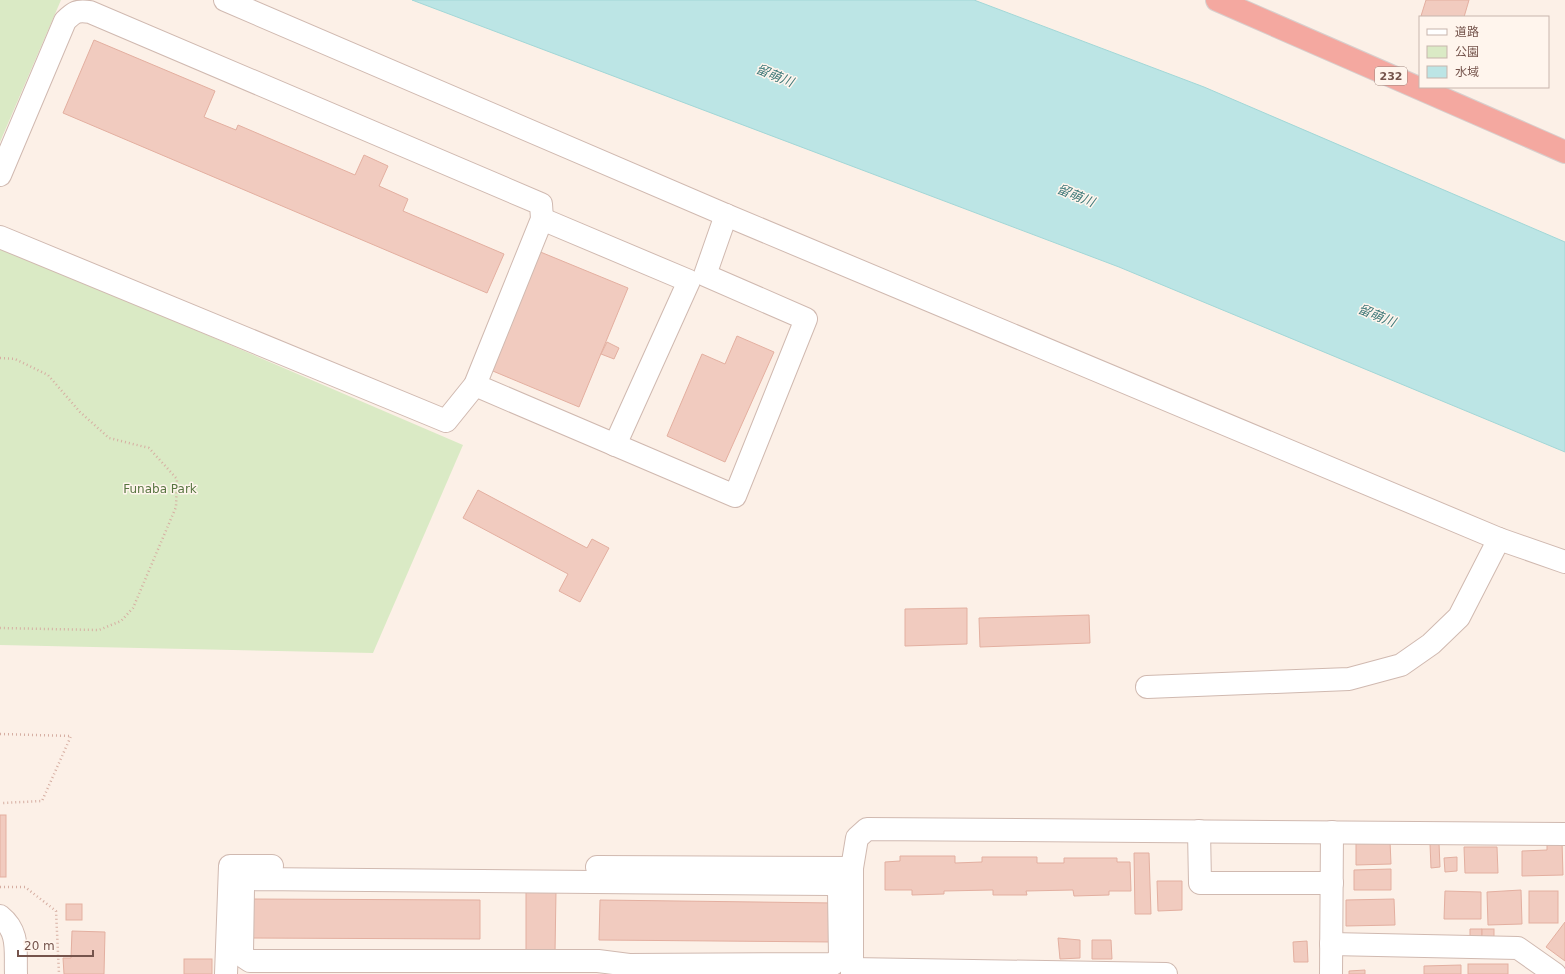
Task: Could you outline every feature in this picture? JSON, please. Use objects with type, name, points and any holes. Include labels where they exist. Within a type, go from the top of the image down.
[{"type":"highway","name":"232","points":[[1217,0],[1565,152]]},
{"type":"street","points":[[225,0],[726,215],[1500,539],[1565,562]]},
{"type":"street","points":[[0,175],[65,21],[80,10],[90,12],[541,204],[542,219],[475,386],[446,421],[0,237]]},
{"type":"street","points":[[615,445],[697,278],[726,215]]},
{"type":"street","points":[[475,386],[736,496],[806,319],[542,219]]},
{"type":"street","points":[[1147,687],[1349,679],[1401,665],[1431,644],[1459,617],[1500,539]]},
{"type":"street","points":[[1166,974],[852,971],[852,868],[857,838],[867,829],[1565,834]]},
{"type":"street","points":[[1199,831],[1200,883],[1332,883]]},
{"type":"street","points":[[1331,974],[1332,832]]},
{"type":"street","points":[[226,974],[230,866],[852,868]]},
{"type":"street","points":[[252,879],[831,884],[837,888],[839,892],[840,956],[833,964],[629,969],[598,961],[250,961],[244,957],[242,952],[243,888],[246,882],[252,879]]},
{"type":"street","points":[[0,916],[6,921],[15,934],[16,974]]},
{"type":"street","points":[[1331,944],[1518,948],[1555,974]]},
{"type":"path","points":[[0,358],[14,359],[48,375],[80,412],[109,438],[149,448],[177,479],[176,507],[133,608],[121,621],[99,630],[0,628]]},
{"type":"path","points":[[0,734],[71,736],[42,801],[3,804]]},
{"type":"path","points":[[0,887],[25,887],[56,910],[59,974]]},
{"type":"green space","points":[[0,0],[61,0],[0,142]]},
{"type":"green space","name":"Funaba Park","points":[[0,246],[463,445],[373,653],[0,645]]},
{"type":"water","name":"留萌川","points":[[412,0],[974,0],[1204,87],[1565,242],[1565,452],[1119,267]]},
{"type":"building","points":[[1426,0],[1469,0],[1464,16],[1421,16]]},
{"type":"building","points":[[94,40],[215,91],[204,117],[236,130],[238,125],[355,175],[364,155],[388,166],[379,186],[408,199],[403,211],[504,254],[487,293],[63,113]]},
{"type":"building","points":[[538,251],[628,288],[579,407],[488,369]]},
{"type":"building","points":[[737,336],[774,352],[725,462],[667,436],[702,354],[725,364]]},
{"type":"building","points":[[607,342],[619,348],[614,359],[601,354]]},
{"type":"building","points":[[478,490],[587,548],[592,539],[609,548],[580,602],[559,591],[568,574],[463,518]]},
{"type":"building","points":[[967,608],[967,644],[905,646],[905,609]]},
{"type":"building","points":[[1089,615],[1090,643],[980,647],[979,618]]},
{"type":"building","points":[[0,815],[6,815],[6,877],[0,877]]},
{"type":"building","points":[[1356,841],[1390,841],[1391,864],[1356,865]]},
{"type":"building","points":[[1547,841],[1562,841],[1563,875],[1522,876],[1522,851],[1547,850]]},
{"type":"building","points":[[1439,843],[1440,867],[1431,868],[1430,844]]},
{"type":"building","points":[[1464,847],[1497,847],[1498,873],[1465,873]]},
{"type":"building","points":[[1134,853],[1149,853],[1151,914],[1135,914]]},
{"type":"building","points":[[900,856],[955,856],[955,863],[982,862],[982,857],[1037,857],[1037,863],[1064,863],[1064,858],[1117,858],[1117,862],[1130,862],[1131,891],[1109,891],[1109,895],[1074,896],[1073,890],[1026,891],[1027,895],[993,895],[993,890],[944,891],[944,894],[912,895],[912,890],[885,890],[885,862],[900,861]]},
{"type":"building","points":[[1457,857],[1457,871],[1445,872],[1444,858]]},
{"type":"building","points":[[1391,869],[1391,890],[1354,890],[1354,870]]},
{"type":"building","points":[[1157,881],[1182,881],[1182,910],[1158,911]]},
{"type":"building","points":[[1521,890],[1522,924],[1488,925],[1487,892]]},
{"type":"building","points":[[526,891],[556,891],[555,953],[526,952]]},
{"type":"building","points":[[1445,891],[1481,892],[1481,919],[1444,919]]},
{"type":"building","points":[[1529,891],[1558,891],[1558,923],[1529,923]]},
{"type":"building","points":[[247,899],[480,900],[480,939],[247,938]]},
{"type":"building","points":[[1394,899],[1395,925],[1346,926],[1346,900]]},
{"type":"building","points":[[600,900],[833,903],[833,942],[599,940]]},
{"type":"building","points":[[66,904],[82,904],[82,920],[66,920]]},
{"type":"building","points":[[1565,922],[1565,961],[1546,947]]},
{"type":"building","points":[[1470,929],[1482,929],[1482,939],[1470,938]]},
{"type":"building","points":[[1482,929],[1494,929],[1494,939],[1482,939]]},
{"type":"building","points":[[72,931],[105,932],[104,974],[64,974],[63,958],[71,958]]},
{"type":"building","points":[[1058,938],[1080,940],[1080,958],[1060,959]]},
{"type":"building","points":[[1092,940],[1111,940],[1112,959],[1092,959]]},
{"type":"building","points":[[1307,941],[1308,962],[1294,962],[1293,942]]},
{"type":"building","points":[[184,959],[212,959],[212,974],[184,974]]},
{"type":"building","points":[[1468,964],[1508,964],[1508,974],[1468,974]]},
{"type":"building","points":[[1461,965],[1461,974],[1424,974],[1424,966]]},
{"type":"building","points":[[1365,970],[1365,974],[1349,974],[1349,971]]}]
